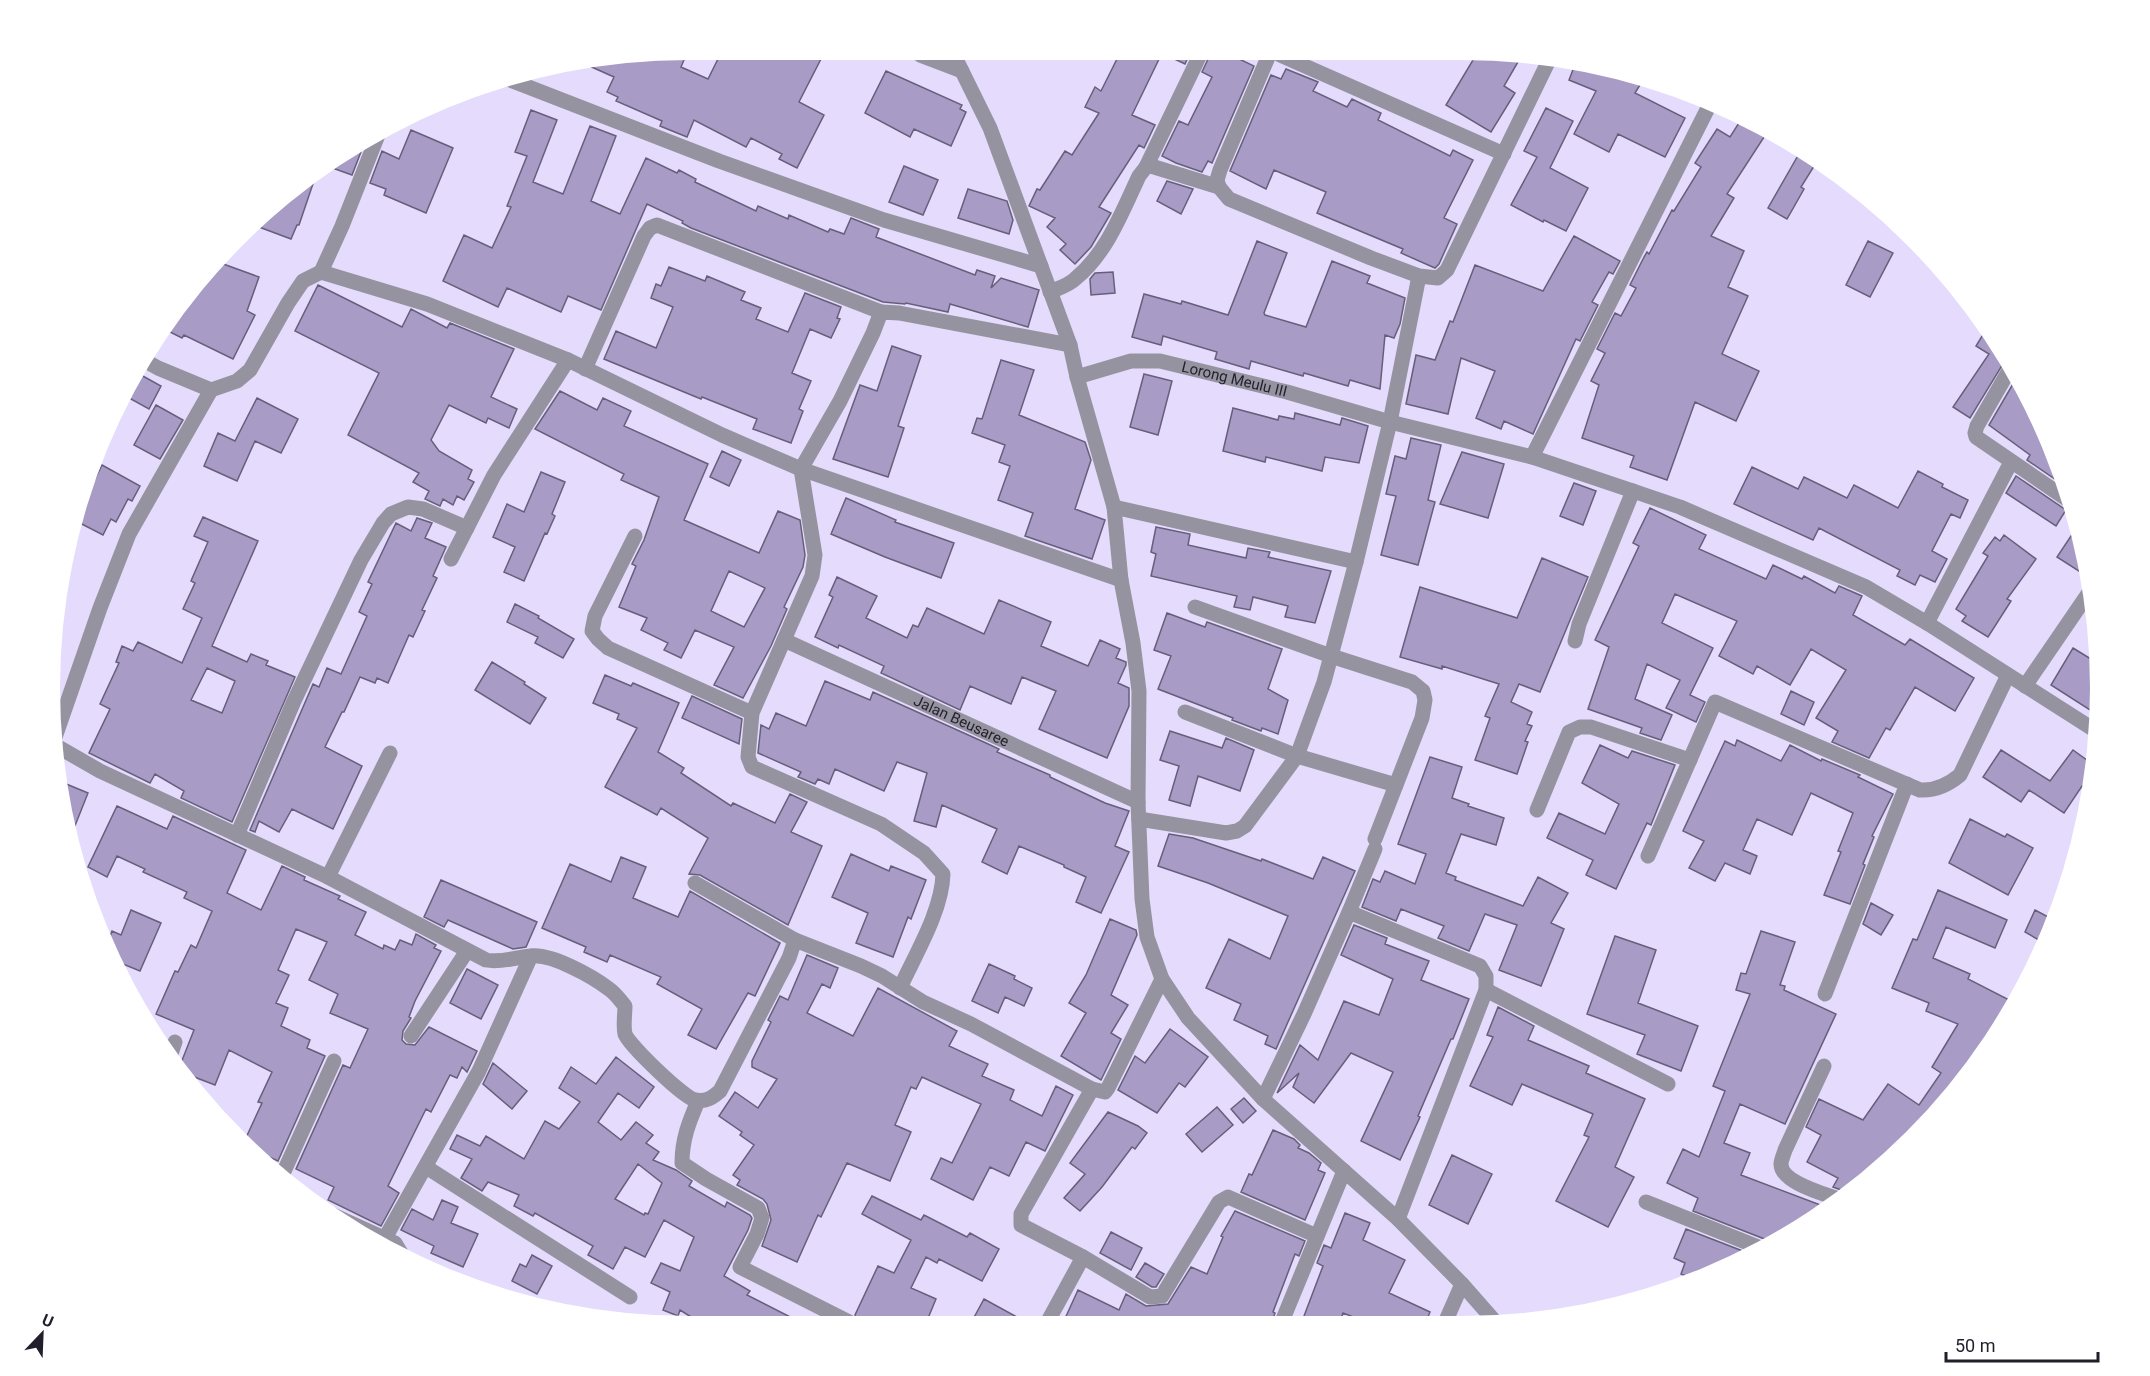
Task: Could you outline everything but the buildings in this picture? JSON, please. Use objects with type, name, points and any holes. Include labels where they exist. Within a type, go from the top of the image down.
[{"type":"street","points":[[933,60],[962,71]]},
{"type":"street","points":[[956,60],[990,128],[1070,345],[1114,507],[1121,580],[1139,691],[1138,802],[1142,899],[1147,936],[1162,979],[1188,1018],[1263,1099],[1398,1219],[1490,1315]]},
{"type":"street","points":[[1050,292],[1074,281],[1093,262],[1108,240],[1198,60]]},
{"type":"street","points":[[1218,187],[1217,180],[1220,170],[1267,60]]},
{"type":"street","points":[[1291,60],[1504,154]]},
{"type":"street","points":[[1146,167],[1152,166],[1218,187],[1230,199],[1419,276],[1438,278],[1447,270],[1546,65]]},
{"type":"street","points":[[518,83],[719,161],[884,220],[1041,266]]},
{"type":"street","points":[[1532,457],[1707,110]]},
{"type":"street","points":[[61,721],[100,608],[129,534],[211,390],[237,381],[250,370],[303,281],[321,272],[375,144]]},
{"type":"street","points":[[585,369],[644,236],[650,228],[657,225],[881,312],[899,313],[1070,345]]},
{"type":"street","points":[[321,272],[427,304],[568,360],[722,435],[801,469],[1121,580]]},
{"type":"street","points":[[1139,819],[1226,833],[1237,831],[1245,826],[1297,756],[1324,682],[1356,562],[1390,422],[1419,276]]},
{"type":"street","points":[[881,312],[840,401],[801,469],[815,555],[812,576],[752,713],[748,757],[752,767],[881,824],[924,853],[943,874],[943,887],[933,915],[900,988]]},
{"type":"street","points":[[451,559],[494,475],[568,360]]},
{"type":"street","name":"Lorong Meulu III","points":[[1077,377],[1131,361],[1160,361],[1532,457],[1680,507],[1866,587],[1927,623],[2089,727]]},
{"type":"street","points":[[150,364],[211,390]]},
{"type":"street","points":[[2007,375],[1975,433],[1979,441],[2060,494]]},
{"type":"street","points":[[1927,623],[2011,462]]},
{"type":"street","points":[[1575,641],[1579,624],[1633,491]]},
{"type":"street","points":[[237,835],[294,701],[361,560],[383,523],[391,514],[408,507],[423,509],[467,528]]},
{"type":"street","points":[[1114,507],[1356,562]]},
{"type":"street","points":[[634,536],[595,616],[592,631],[608,648],[752,713]]},
{"type":"street","points":[[2025,686],[2084,600]]},
{"type":"street","points":[[1195,607],[1331,656],[1396,675],[1412,682],[1423,691],[1425,700],[1422,718],[1348,912],[1304,1014],[1263,1099]]},
{"type":"street","name":"Jalan Beusaree","points":[[784,640],[1138,802]]},
{"type":"street","points":[[1648,856],[1715,702],[1920,790],[1933,790],[1947,785],[1960,775],[2008,675]]},
{"type":"street","points":[[1185,712],[1297,756],[1396,785]]},
{"type":"street","points":[[1538,810],[1569,732],[1580,727],[1591,727],[1690,760]]},
{"type":"street","points":[[63,750],[100,771],[328,877],[486,960],[495,962],[544,956],[590,977],[610,990],[625,1006],[625,1034],[647,1060],[688,1098],[698,1101],[711,1099],[720,1091],[789,958],[795,940]]},
{"type":"street","points":[[328,877],[390,753]]},
{"type":"street","points":[[1825,994],[1907,784]]},
{"type":"street","points":[[695,883],[795,940],[882,976],[923,1002],[1101,1092],[1105,1092],[1162,979]]},
{"type":"street","points":[[1348,912],[1480,966],[1486,976],[1486,990],[1398,1219]]},
{"type":"street","points":[[411,1036],[467,951]]},
{"type":"street","points":[[385,1238],[478,1071],[531,956]]},
{"type":"street","points":[[1486,990],[1668,1084]]},
{"type":"street","points":[[173,1047],[175,1042]]},
{"type":"street","points":[[285,1169],[334,1061]]},
{"type":"street","points":[[1824,1066],[1785,1150],[1781,1164],[1784,1175],[1793,1182],[1830,1196]]},
{"type":"street","points":[[1092,1089],[1021,1214],[1022,1225],[1083,1257],[1150,1298],[1162,1296],[1219,1202],[1228,1197],[1317,1236]]},
{"type":"street","points":[[698,1101],[686,1129],[682,1147],[682,1162],[706,1179],[758,1208],[762,1218],[740,1267],[837,1316]]},
{"type":"street","points":[[426,1167],[630,1297]]},
{"type":"street","points":[[1284,1316],[1344,1171]]},
{"type":"street","points":[[1646,1202],[1752,1244]]},
{"type":"street","points":[[1051,1316],[1083,1257]]},
{"type":"street","points":[[1448,1316],[1462,1284]]}]
